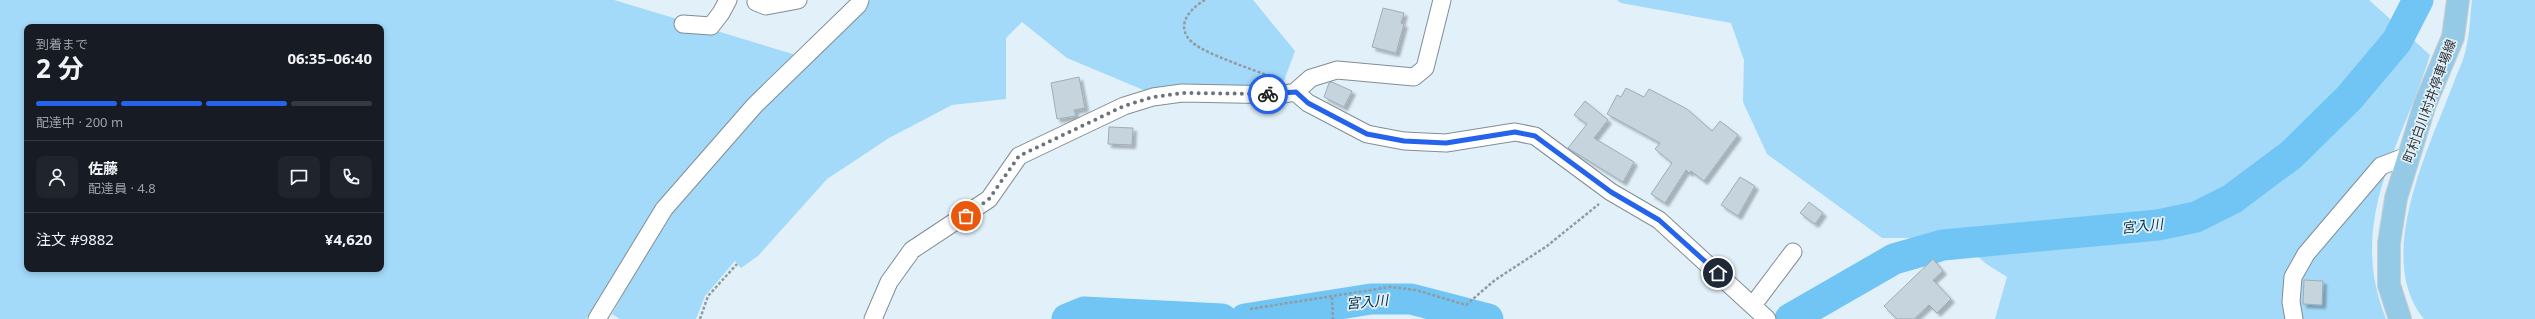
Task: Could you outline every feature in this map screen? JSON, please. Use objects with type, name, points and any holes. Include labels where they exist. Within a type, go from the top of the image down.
[{"type":"main road","name":"町村白川村井停車場線","points":[[2400,319],[2389,285],[2389,243],[2396,198],[2407,156],[2425,104],[2453,37],[2458,0]]},
{"type":"street","points":[[683,24],[710,26],[721,13],[728,0]]},
{"type":"street","points":[[757,0],[756,2],[766,6],[780,2],[798,0]]},
{"type":"street","points":[[597,319],[664,209],[755,105],[858,5],[860,0]]},
{"type":"street","points":[[873,319],[889,282],[912,250],[989,199],[1019,156],[1124,106],[1153,97],[1182,93],[1280,95],[1296,92],[1311,78],[1337,70],[1414,77],[1425,68],[1442,0]]},
{"type":"street","points":[[1296,92],[1308,103],[1367,134],[1404,141],[1446,143],[1515,132],[1535,136],[1611,192],[1659,220],[1767,319]]},
{"type":"street","points":[[2294,319],[2291,302],[2293,277],[2306,254],[2381,166],[2407,156]]},
{"type":"street","points":[[1752,305],[1793,252]]},
{"type":"path","points":[[1205,0],[1192,7],[1185,18],[1184,31],[1193,43],[1276,78],[1296,92]]},
{"type":"path","points":[[1250,309],[1390,287],[1416,290],[1466,305],[1495,280],[1547,246],[1611,192]]},
{"type":"path","points":[[700,319],[708,296],[737,264]]},
{"type":"path","points":[[1332,297],[1333,319]]},
{"type":"shaded area","points":[[0,0],[614,0],[796,55],[658,206],[586,319],[0,319]]},
{"type":"shaded area","points":[[870,0],[1253,0],[1295,51],[1281,89],[1256,85],[1193,88],[1153,94],[1067,58],[1022,22],[1006,38],[1006,99],[952,105],[889,138],[827,179],[758,256],[741,268],[735,261],[705,296],[696,319],[620,319],[612,314],[665,218],[752,121],[853,22]]},
{"type":"shaded area","points":[[1617,0],[2369,0],[2430,55],[2382,184],[2375,216],[2372,249],[2375,283],[2386,319],[1995,319],[2007,277],[1985,263],[1958,238],[1882,238],[1767,154],[1743,102],[1744,60],[1731,23],[1621,3]]},
{"type":"shaded area","points":[[2472,0],[2535,0],[2535,319],[2424,319],[2410,294],[2404,265],[2405,234],[2411,201],[2432,137],[2464,57]]},
{"type":"building","points":[[1383,8],[1404,13],[1401,23],[1404,24],[1396,53],[1372,47]]},
{"type":"building","points":[[1079,77],[1085,108],[1074,110],[1076,116],[1057,119],[1051,83]]},
{"type":"building","points":[[1332,82],[1352,91],[1344,107],[1324,97],[1329,83]]},
{"type":"building","points":[[1626,88],[1644,97],[1649,89],[1687,109],[1712,131],[1720,121],[1738,135],[1704,181],[1691,171],[1689,173],[1686,170],[1665,203],[1651,194],[1672,163],[1655,149],[1660,143],[1607,114],[1617,95],[1621,97]]},
{"type":"building","points":[[1585,101],[1608,120],[1594,138],[1634,162],[1623,182],[1568,148],[1587,124],[1574,115]]},
{"type":"building","points":[[1109,127],[1133,128],[1132,145],[1108,144]]},
{"type":"building","points":[[1740,177],[1755,186],[1738,216],[1721,205]]},
{"type":"building","points":[[1809,202],[1823,213],[1815,224],[1800,213]]},
{"type":"building","points":[[1933,259],[1943,271],[1933,280],[1951,299],[1937,313],[1929,305],[1914,319],[1897,319],[1884,306]]},
{"type":"building","points":[[2304,280],[2323,281],[2322,305],[2303,304]]},
{"type":"waterway","name":"宮入川","points":[[1790,319],[1894,259],[1943,245],[2158,225],[2196,217],[2232,199],[2291,155],[2349,98],[2397,41],[2418,0]]},
{"type":"waterway","name":"宮入川","points":[[1245,319],[1371,299],[1411,299],[1488,319]]},
{"type":"waterway","name":"宮入川","points":[[1067,319],[1084,312],[1222,319]]},
{"type":"way so far","points":[[966,216],[989,199],[1019,156],[1124,106],[1153,97],[1182,93],[1268,94]]},
{"type":"route","points":[[1268,94],[1280,95],[1296,92],[1308,103],[1367,134],[1404,141],[1446,143],[1515,132],[1535,136],[1611,192],[1659,220],[1718,273]]}]
